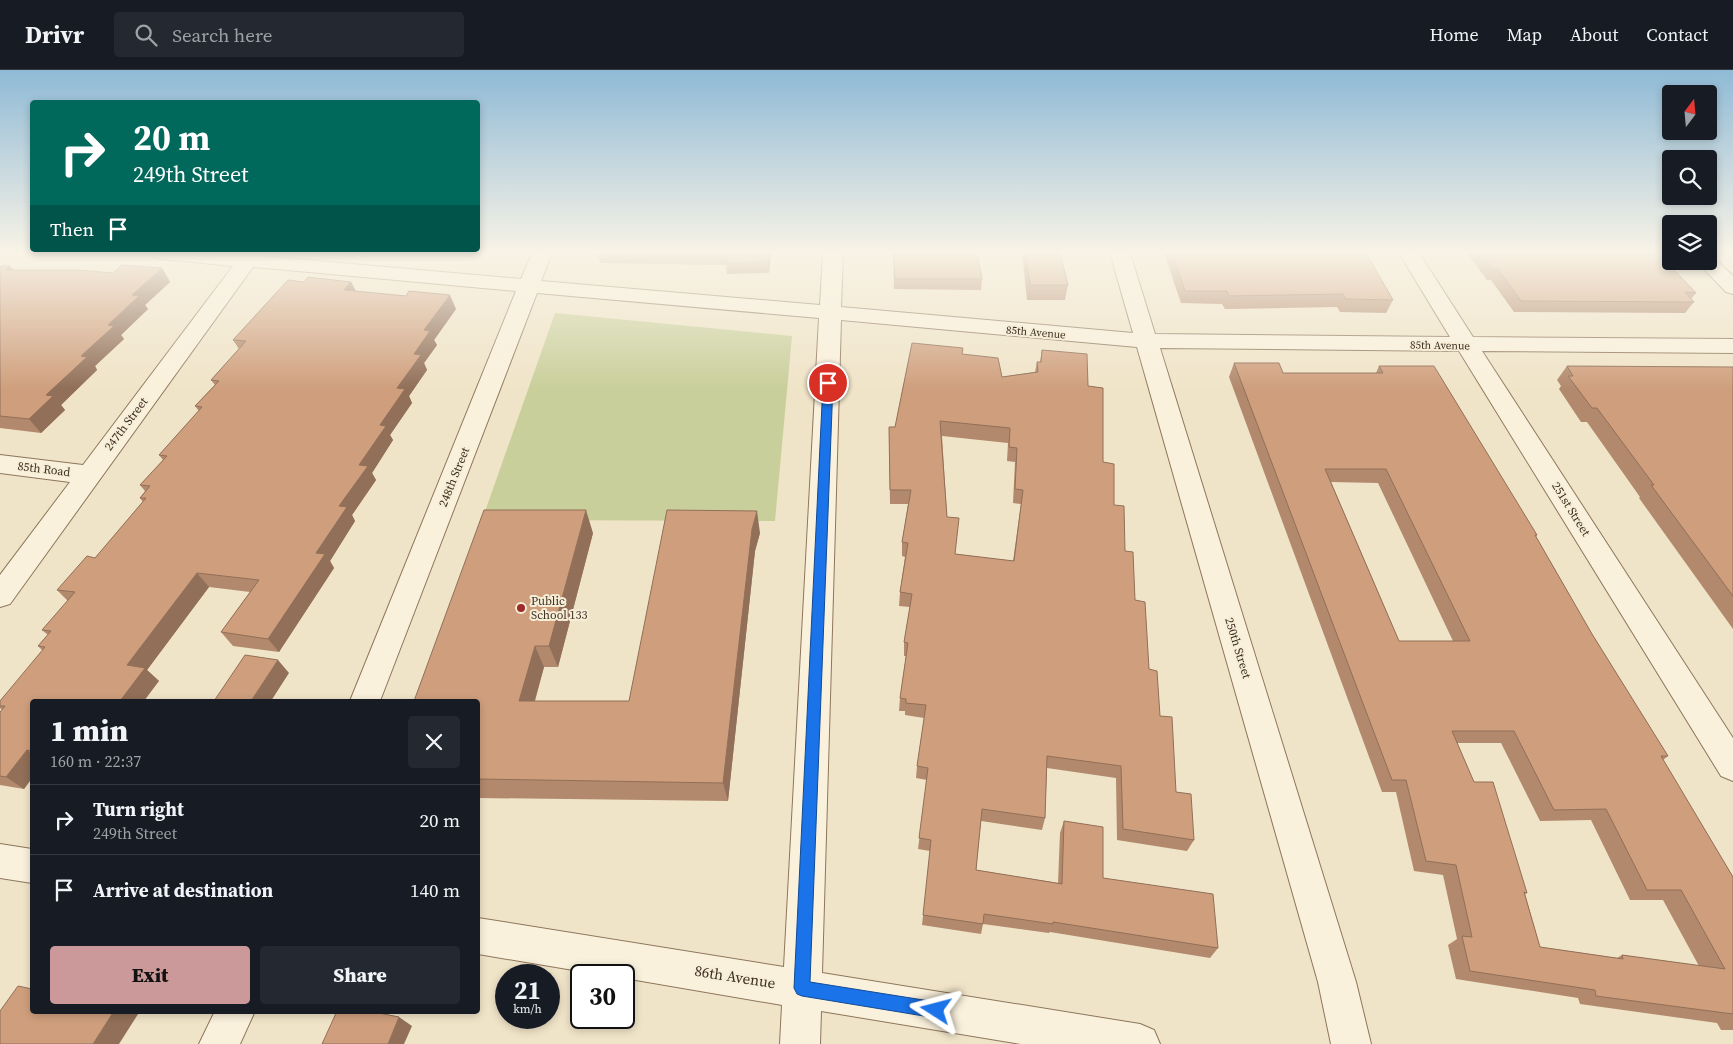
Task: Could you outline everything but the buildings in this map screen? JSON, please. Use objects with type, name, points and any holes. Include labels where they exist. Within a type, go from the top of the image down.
[{"type":"street","name":"247th Street","points":[[0,596],[219,298]]},
{"type":"street","name":"248th Street","points":[[366,699],[524,298]]},
{"type":"street","name":"85th Avenue","points":[[663,298],[1146,341],[1733,346]]},
{"type":"street","points":[[800,1044],[832,298]]},
{"type":"street","name":"250th Street","points":[[1133,298],[1341,997],[1351,1044]]},
{"type":"street","name":"251st Street","points":[[1438,298],[1733,766]]},
{"type":"street","name":"85th Road","points":[[0,464],[88,475]]},
{"type":"street","points":[[0,861],[30,866]]},
{"type":"street","name":"86th Avenue","points":[[480,936],[1140,1044]]},
{"type":"street","points":[[219,1044],[234,1014]]},
{"type":"green space","points":[[555,313],[792,336],[775,521],[482,520]]},
{"type":"place","name":"Public School 133","points":[[521,608]]},
{"type":"route","points":[[828,383],[802,988],[936,1010]]}]
